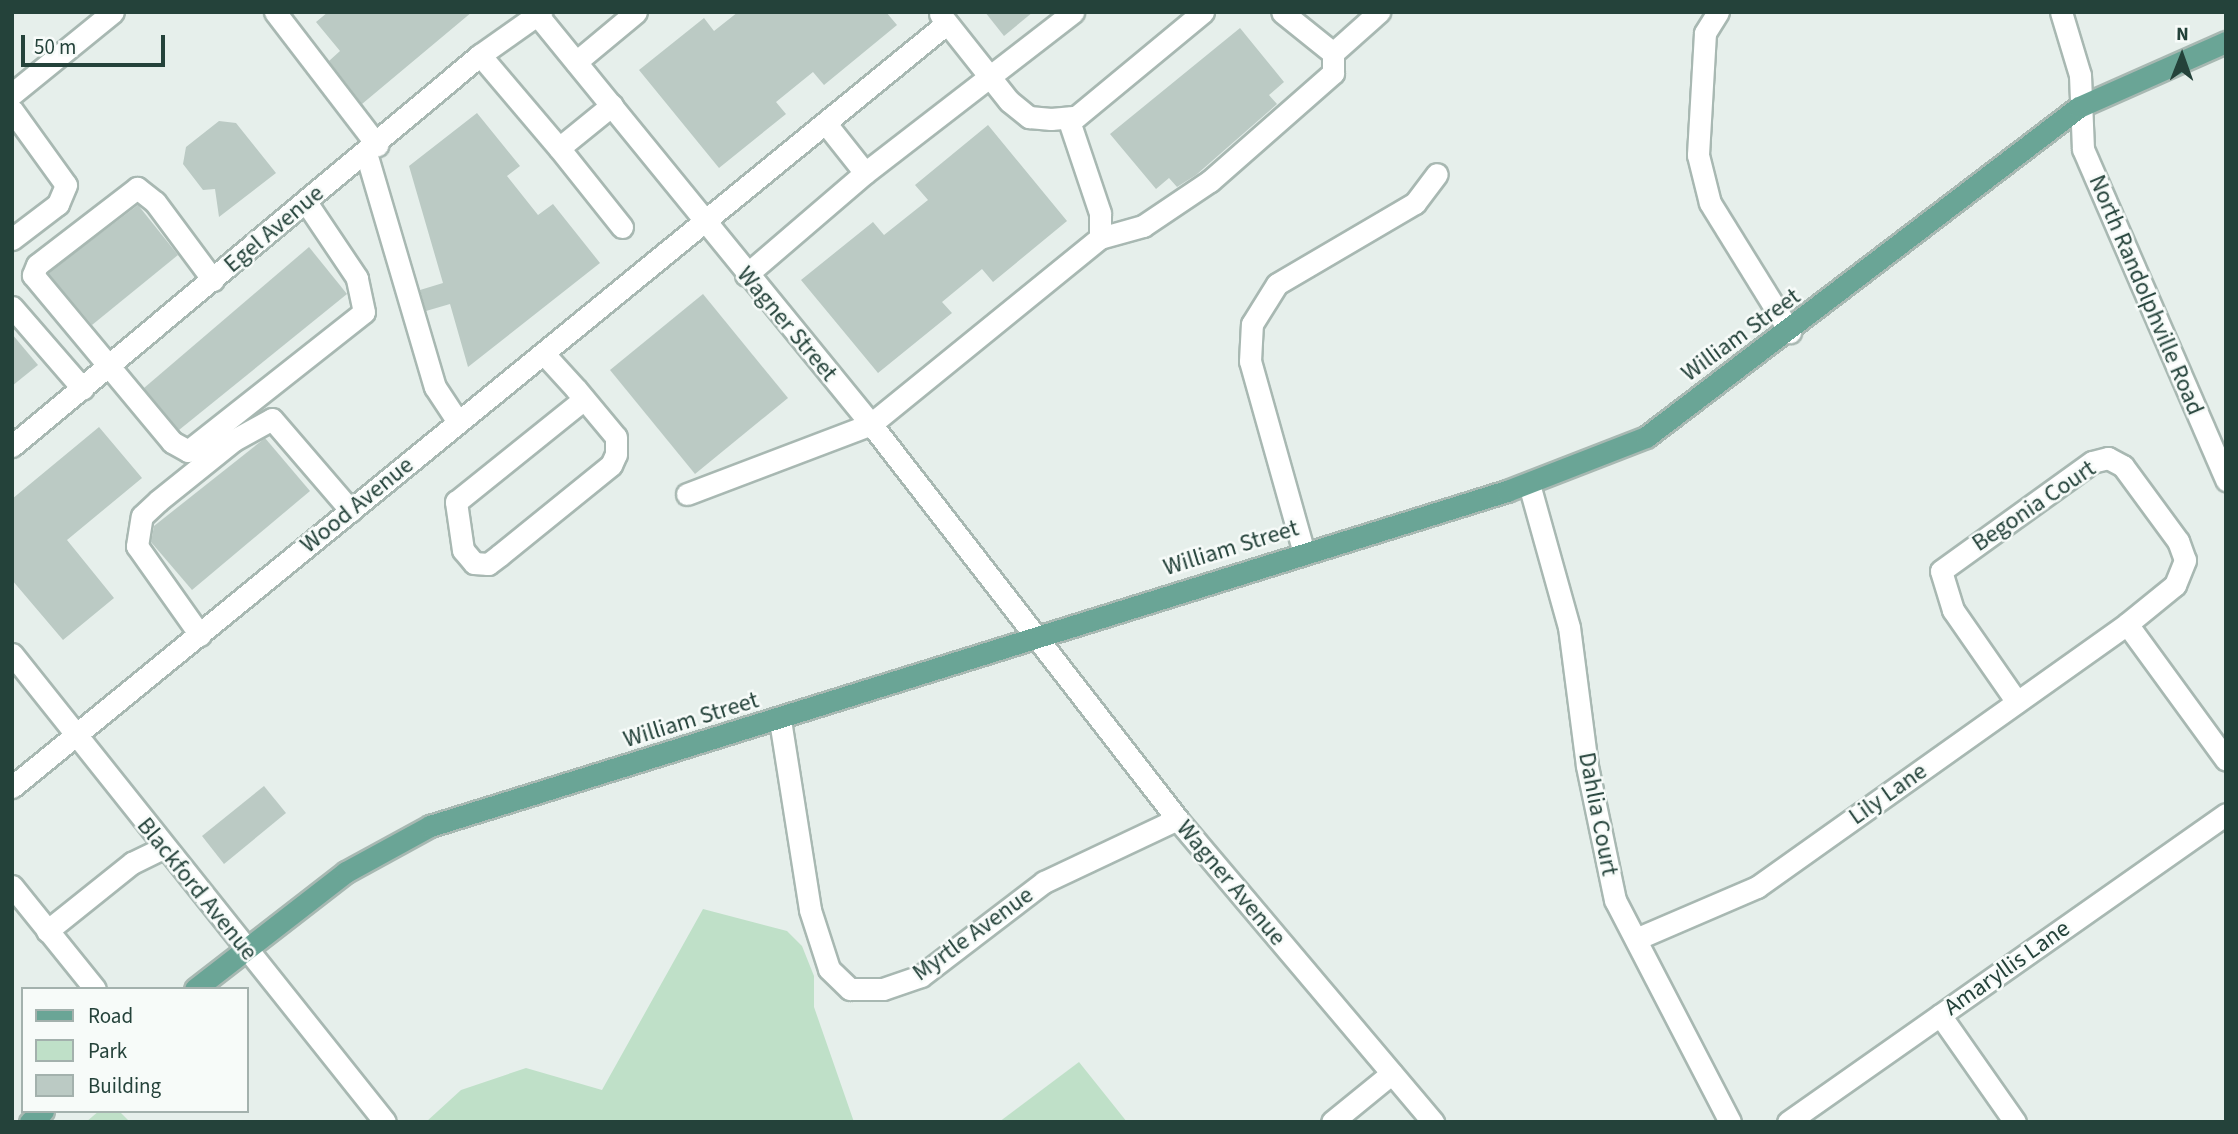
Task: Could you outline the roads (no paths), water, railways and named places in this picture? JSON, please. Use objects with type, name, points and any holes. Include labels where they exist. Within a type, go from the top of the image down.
[{"type":"main road","name":"William Street","points":[[197,987],[346,872],[430,825],[780,720],[1038,636],[1529,484],[1646,437],[1790,332],[2079,107],[2226,42]]},
{"type":"street","points":[[12,94],[113,12]]},
{"type":"street","points":[[275,12],[371,149],[435,387],[458,422]]},
{"type":"street","points":[[576,62],[636,12]]},
{"type":"street","points":[[746,275],[864,173],[1073,12]]},
{"type":"street","points":[[943,18],[989,75],[1029,117],[1068,118],[1157,53],[1203,12]]},
{"type":"street","points":[[1282,12],[1333,53]]},
{"type":"street","points":[[687,494],[871,424],[1100,238],[1143,226],[1210,181],[1333,73],[1333,53],[1379,12]]},
{"type":"street","name":"North Randolphville Road","points":[[2061,12],[2080,75],[2079,107],[2083,149],[2226,480]]},
{"type":"street","name":"Egel Avenue","points":[[12,446],[371,149],[480,55],[538,13]]},
{"type":"street","name":"Wagner Street","points":[[538,13],[703,224],[871,424],[1038,636]]},
{"type":"street","points":[[1714,14],[1705,33],[1697,93],[1698,155],[1710,203],[1790,332]]},
{"type":"street","name":"Wood Avenue","points":[[12,788],[458,422],[545,355],[827,125],[943,18]]},
{"type":"street","points":[[480,55],[622,227]]},
{"type":"street","points":[[559,148],[612,106]]},
{"type":"street","points":[[12,110],[66,185],[58,204],[12,239]]},
{"type":"street","points":[[1068,118],[1100,213],[1100,238]]},
{"type":"street","points":[[827,125],[864,173]]},
{"type":"street","points":[[1304,553],[1250,361],[1252,324],[1277,284],[1415,203],[1437,174]]},
{"type":"street","points":[[212,280],[155,202],[137,188],[37,265],[39,286],[172,442],[188,451],[355,321],[367,304],[364,291],[306,202]]},
{"type":"street","points":[[12,307],[83,389]]},
{"type":"street","points":[[545,355],[579,404],[604,422],[618,446],[611,465],[488,565],[474,563],[463,550],[456,502],[579,404]]},
{"type":"street","points":[[200,635],[137,545],[142,516],[158,501],[234,440],[272,419],[351,511]]},
{"type":"street","name":"Begonia Court","points":[[2017,702],[1953,611],[1941,571],[2092,462],[2108,458],[2123,466],[2185,560],[2175,585],[2127,624]]},
{"type":"street","name":"Dahlia Court","points":[[1529,484],[1569,627],[1587,766],[1615,900],[1730,1122]]},
{"type":"street","points":[[2127,624],[2226,760]]},
{"type":"street","name":"Lily Lane","points":[[1636,939],[1757,887],[2127,624]]},
{"type":"street","name":"Wagner Avenue","points":[[1038,636],[1177,819],[1433,1122]]},
{"type":"street","name":"Blackford Avenue","points":[[12,654],[75,738],[385,1122]]},
{"type":"street","name":"Myrtle Avenue","points":[[780,720],[810,911],[839,985],[883,989],[922,976],[1044,882],[1177,819]]},
{"type":"street","name":"Amaryllis Lane","points":[[1788,1122],[2226,814]]},
{"type":"street","points":[[47,931],[132,863],[163,848]]},
{"type":"street","points":[[12,886],[93,987]]},
{"type":"street","points":[[1940,1015],[2015,1122]]},
{"type":"street","points":[[1332,1122],[1392,1073]]}]
